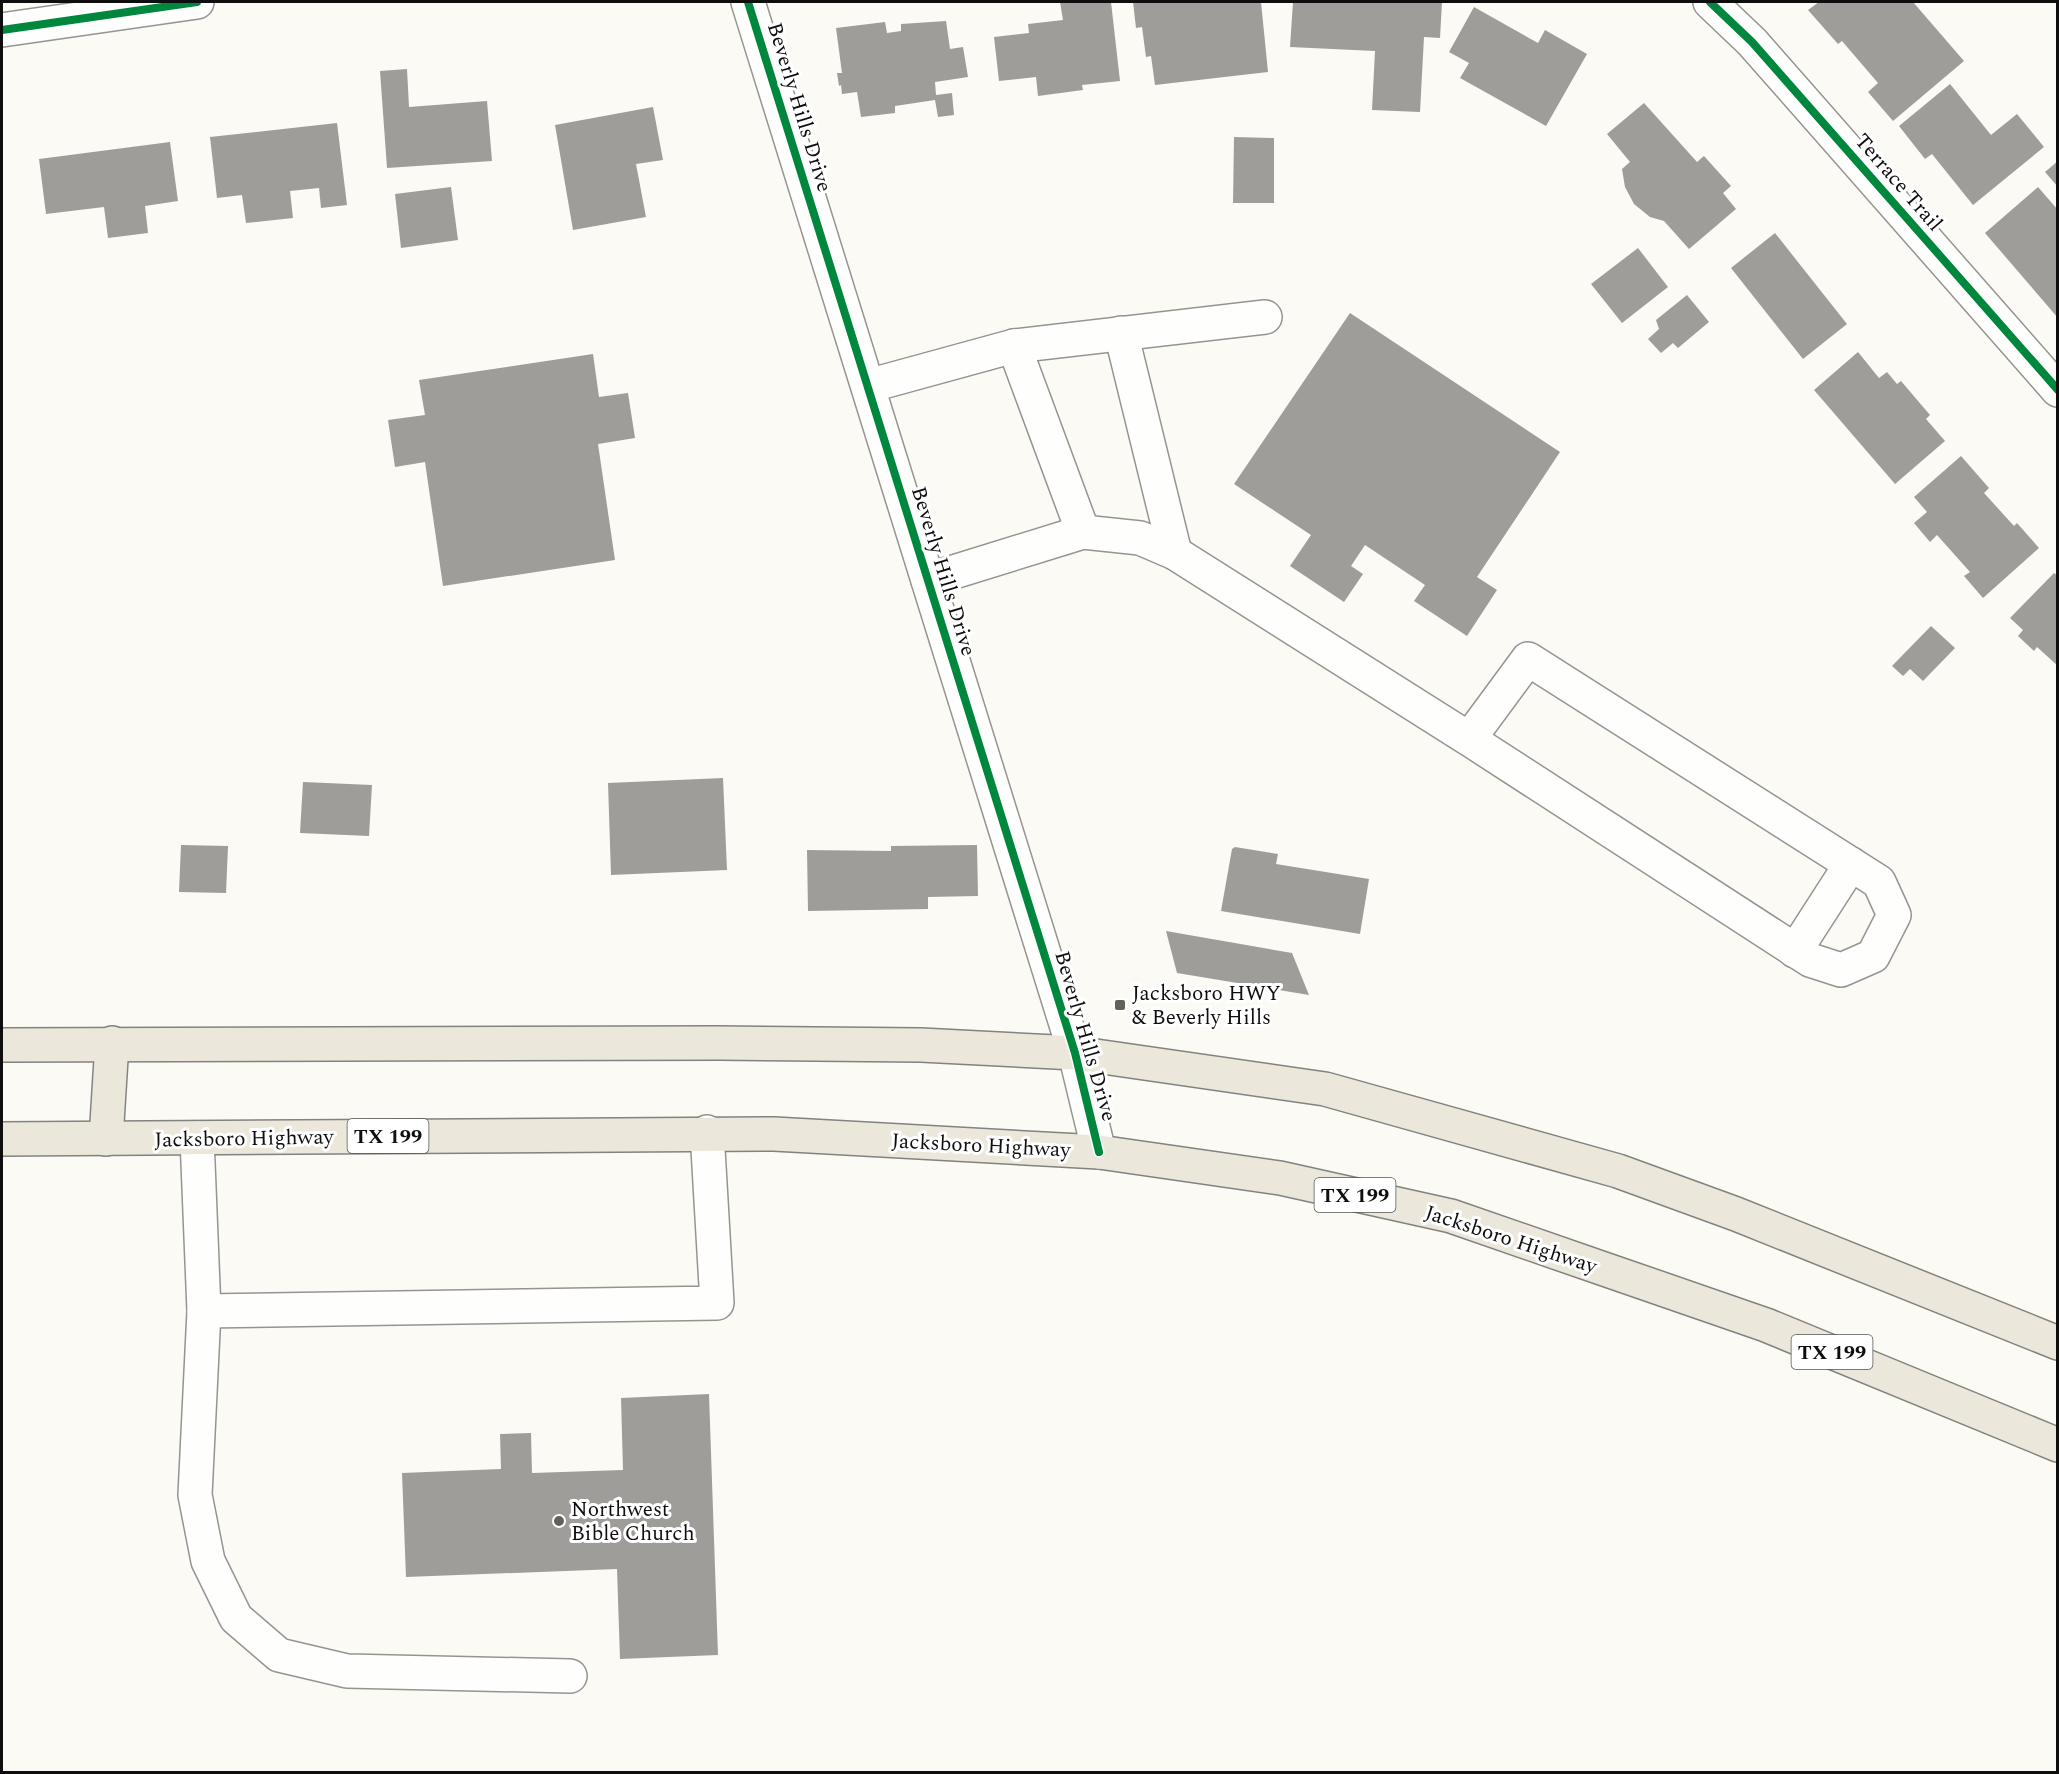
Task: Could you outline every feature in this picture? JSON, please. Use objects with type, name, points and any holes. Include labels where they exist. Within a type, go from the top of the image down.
[{"type":"main road","points":[[2,1045],[718,1042],[921,1045],[1075,1053],[1325,1089],[1618,1171],[1736,1214],[2058,1343]]},
{"type":"main road","points":[[105,1139],[112,1043]]},
{"type":"main road","name":"Jacksboro Highway","points":[[2,1139],[707,1132],[1099,1152],[1280,1178],[1451,1216],[1766,1325],[2058,1445]]},
{"type":"street","points":[[2,30],[197,2]]},
{"type":"street","name":"Beverly Hills Drive","points":[[748,2],[1075,1053],[1099,1152]]},
{"type":"street","name":"Terrace Trail","points":[[1722,5],[2058,390]]},
{"type":"street","points":[[868,386],[1014,346],[1265,317]]},
{"type":"street","points":[[1120,333],[1175,553]]},
{"type":"street","points":[[1014,346],[1083,532]]},
{"type":"street","points":[[928,580],[1083,532],[1140,538],[1175,553],[1469,738],[1810,960],[1841,970],[1873,956],[1894,915],[1879,882],[1528,659],[1469,738]]},
{"type":"street","points":[[1795,951],[1851,864]]},
{"type":"street","points":[[204,1311],[717,1303],[707,1132]]},
{"type":"street","points":[[198,1138],[204,1311],[195,1495],[208,1561],[236,1618],[279,1655],[347,1671],[570,1676]]},
{"type":"building","points":[[1060,2],[1111,2],[1120,81],[1082,85],[1083,90],[1038,96],[1036,77],[999,81],[994,37],[1029,33],[1028,24],[1063,20]]},
{"type":"building","points":[[1133,2],[1261,2],[1268,72],[1155,85],[1151,56],[1146,57],[1142,27],[1136,28]]},
{"type":"building","points":[[1293,2],[1442,2],[1440,38],[1424,37],[1420,112],[1372,110],[1375,51],[1290,47]]},
{"type":"building","points":[[1819,2],[1913,2],[1964,61],[1893,121],[1868,92],[1878,83],[1842,41],[1838,44],[1808,10]]},
{"type":"building","points":[[1474,7],[1538,43],[1545,30],[1587,54],[1546,126],[1460,78],[1469,63],[1449,52]]},
{"type":"building","points":[[946,21],[950,49],[963,47],[968,77],[935,82],[936,95],[952,93],[954,115],[938,117],[935,100],[895,106],[895,113],[861,117],[857,92],[842,94],[841,85],[839,86],[837,73],[842,73],[836,28],[885,22],[887,33],[901,31],[901,24]]},
{"type":"building","points":[[407,69],[409,107],[487,101],[492,161],[387,168],[380,71]]},
{"type":"building","points":[[1950,84],[1991,135],[2017,114],[2044,147],[1973,205],[1932,154],[1925,159],[1899,126]]},
{"type":"building","points":[[1644,103],[1697,162],[1704,156],[1731,186],[1723,193],[1736,209],[1689,249],[1664,221],[1650,217],[1634,204],[1625,187],[1622,169],[1630,162],[1607,134]]},
{"type":"building","points":[[653,107],[663,160],[636,164],[646,217],[573,230],[555,125]]},
{"type":"building","points":[[337,123],[347,205],[321,208],[319,188],[290,191],[293,218],[246,223],[242,195],[217,198],[210,137]]},
{"type":"building","points":[[1234,137],[1274,138],[1274,203],[1233,203]]},
{"type":"building","points":[[170,142],[178,201],[145,206],[148,233],[108,238],[104,207],[46,214],[39,159]]},
{"type":"building","points":[[2058,161],[2058,187],[2045,172]]},
{"type":"building","points":[[451,187],[458,240],[401,248],[395,194]]},
{"type":"building","points":[[2038,187],[2058,210],[2058,318],[1985,233]]},
{"type":"building","points":[[1775,233],[1847,324],[1803,359],[1731,268]]},
{"type":"building","points":[[1638,248],[1668,287],[1622,323],[1591,284]]},
{"type":"building","points":[[1687,295],[1709,322],[1678,348],[1673,343],[1661,353],[1648,339],[1659,329],[1656,320]]},
{"type":"building","points":[[1350,313],[1560,452],[1477,577],[1497,590],[1467,636],[1414,601],[1425,585],[1365,545],[1351,566],[1363,574],[1344,602],[1290,566],[1311,535],[1234,484]]},
{"type":"building","points":[[1858,352],[1879,378],[1887,372],[1897,384],[1901,381],[1930,415],[1926,419],[1945,441],[1895,484],[1814,390]]},
{"type":"building","points":[[593,354],[599,397],[628,393],[635,438],[598,444],[615,560],[443,586],[425,462],[395,467],[388,420],[425,415],[419,380]]},
{"type":"building","points":[[1961,456],[1989,488],[1984,493],[2014,526],[2017,523],[2039,548],[1983,598],[1964,576],[1970,572],[1937,535],[1930,542],[1914,523],[1927,512],[1914,497]]},
{"type":"building","points":[[2054,573],[2058,576],[2058,666],[2037,647],[2034,651],[2018,636],[2023,630],[2010,618]]},
{"type":"building","points":[[1931,626],[1955,648],[1923,681],[1910,669],[1903,676],[1892,666]]},
{"type":"building","points":[[723,778],[727,870],[611,875],[608,783]]},
{"type":"building","points":[[303,782],[372,785],[369,836],[300,833]]},
{"type":"building","points":[[181,845],[228,846],[226,893],[179,892]]},
{"type":"building","points":[[977,845],[978,896],[928,897],[928,909],[808,911],[807,850],[891,851],[891,846]]},
{"type":"building","points":[[1235,847],[1278,854],[1276,864],[1369,879],[1360,934],[1221,911],[1232,849]]},
{"type":"building","points":[[1166,931],[1292,953],[1309,995],[1177,973]]},
{"type":"building","name":"Northwest Bible Church","points":[[709,1394],[718,1655],[620,1659],[617,1569],[406,1577],[402,1473],[501,1469],[500,1434],[531,1433],[532,1473],[623,1470],[621,1398]]},
{"type":"cycle path","points":[[2,30],[197,2]]},
{"type":"cycle path","points":[[748,2],[1075,1053],[1099,1152]]},
{"type":"cycle path","points":[[1710,2],[1752,42],[2058,390]]},
{"type":"place","name":"Jacksboro HWY & Beverly Hills","points":[[1120,1005]]},
{"type":"place","name":"Northwest Bible Church","points":[[559,1521]]}]
